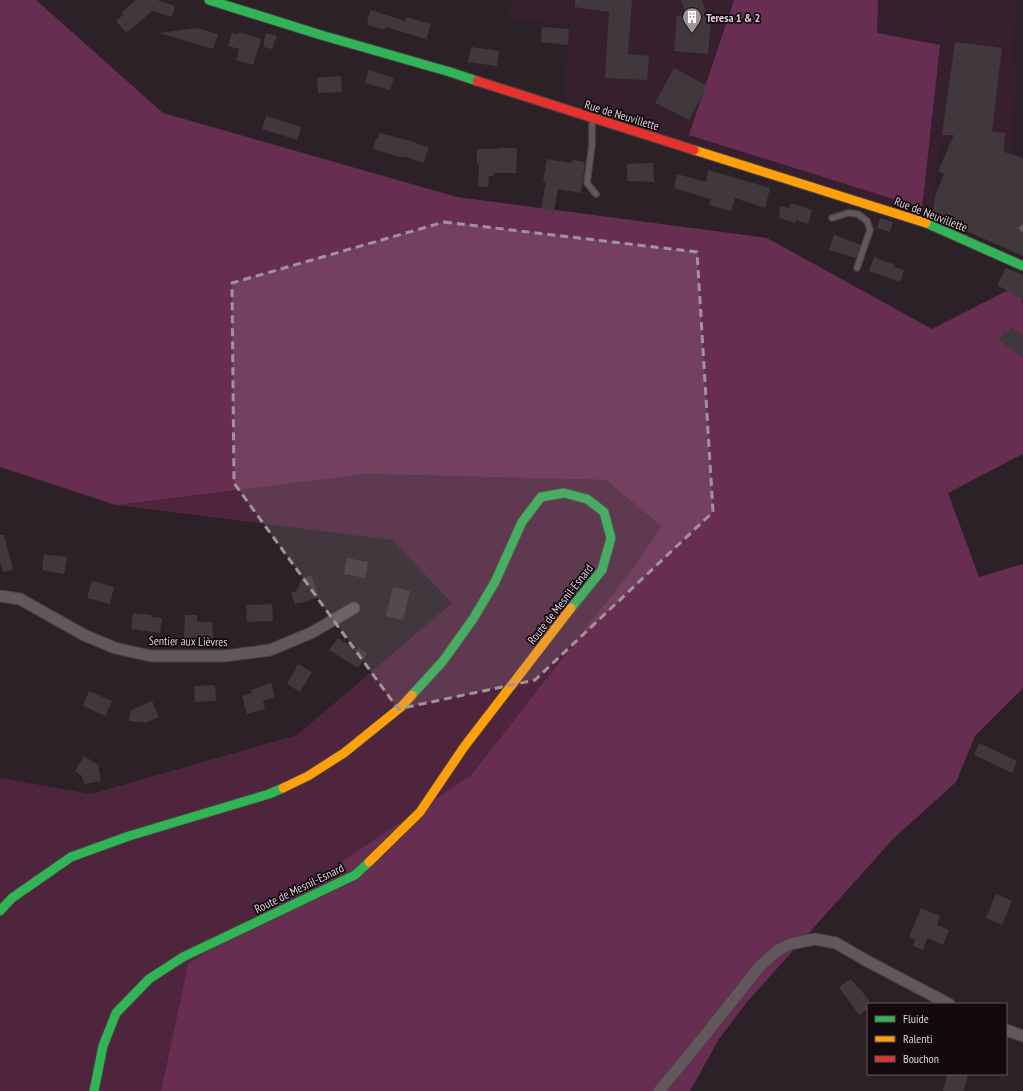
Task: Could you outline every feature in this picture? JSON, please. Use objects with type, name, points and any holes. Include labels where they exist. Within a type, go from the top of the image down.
[{"type":"street","name":"Rue de Neuvillette","points":[[209,0],[321,35],[450,72],[594,119],[862,202],[926,223],[1023,266]]},
{"type":"street","name":"Route de Mesnil-Esnard","points":[[0,911],[12,898],[71,857],[129,836],[269,794],[308,776],[344,753],[401,707],[443,660],[473,620],[495,582],[522,522],[541,498],[564,493],[587,499],[604,512],[611,538],[602,570],[464,747],[420,812],[355,875],[183,957],[148,979],[116,1013],[103,1046],[94,1091]]},
{"type":"street","name":"Sentier aux Lièvres","points":[[0,596],[20,599],[84,635],[115,648],[151,656],[225,656],[270,650],[311,633],[354,608]]},
{"type":"street","points":[[659,1091],[760,966],[778,950],[790,944],[815,940],[836,942],[867,961],[947,1003]]},
{"type":"street","points":[[1007,1030],[1023,1036]]},
{"type":"lane","points":[[594,119],[592,124],[592,145],[587,183],[596,194]]},
{"type":"lane","points":[[858,214],[862,202]]},
{"type":"lane","points":[[832,218],[848,213],[858,214],[867,221],[870,230],[857,268]]},
{"type":"highlighted area","points":[[444,222],[697,252],[713,512],[535,680],[398,709],[234,483],[232,283]]},
{"type":"shaded area","points":[[0,0],[36,0],[163,113],[457,197],[767,238],[932,329],[1018,285],[1023,305],[1023,454],[948,493],[979,577],[1023,564],[1023,688],[975,736],[956,782],[893,839],[747,1002],[719,1039],[690,1091],[161,1091],[188,964],[471,775],[637,563],[661,526],[606,480],[366,474],[116,505],[0,467]]},
{"type":"shaded area","points":[[511,0],[1016,0],[1012,65],[1016,66],[1011,167],[941,145],[930,218],[627,125],[627,119],[564,100],[569,25],[509,18]]},
{"type":"shaded area","points":[[734,0],[878,0],[877,33],[940,45],[922,208],[689,135]]},
{"type":"shaded area","points":[[366,474],[606,480],[661,526],[637,563],[471,775],[188,964],[161,1091],[0,1091],[0,778],[91,794],[297,735],[452,603],[392,540],[116,505]]},
{"type":"building","points":[[136,0],[157,0],[175,6],[172,17],[152,11],[126,33],[116,21],[123,15],[122,12]]},
{"type":"building","points":[[575,0],[632,0],[628,54],[649,56],[647,80],[605,78],[609,12],[575,7]]},
{"type":"building","name":"Teresa 1 & 2","points":[[681,0],[702,0],[708,19],[711,19],[708,54],[674,51],[677,16],[687,17]]},
{"type":"building","points":[[371,10],[405,21],[406,17],[431,24],[426,39],[386,27],[385,30],[367,25]]},
{"type":"building","points":[[542,27],[569,29],[568,45],[541,42]]},
{"type":"building","points":[[197,28],[218,34],[213,49],[159,33]]},
{"type":"building","points":[[239,32],[261,39],[253,65],[236,60],[239,49],[228,46],[232,33],[238,35]]},
{"type":"building","points":[[266,33],[277,36],[272,49],[264,47]]},
{"type":"building","points":[[955,42],[1002,48],[992,131],[1005,133],[1004,152],[1023,158],[1023,224],[1019,225],[1018,227],[1019,231],[1023,233],[1023,256],[932,216],[935,196],[944,174],[938,171],[954,135],[942,135]]},
{"type":"building","points":[[471,47],[499,51],[497,66],[468,62]]},
{"type":"building","points":[[674,68],[707,86],[689,120],[655,103]]},
{"type":"building","points":[[369,70],[394,78],[390,90],[365,83]]},
{"type":"building","points":[[341,76],[342,92],[318,93],[317,78]]},
{"type":"building","points":[[266,116],[301,127],[297,140],[262,129]]},
{"type":"building","points":[[379,133],[411,141],[429,148],[423,163],[404,156],[403,158],[373,149]]},
{"type":"building","points":[[517,148],[516,173],[493,173],[494,176],[489,176],[488,187],[478,186],[479,165],[477,165],[477,149]]},
{"type":"building","points":[[547,159],[572,163],[573,160],[585,162],[581,193],[558,189],[554,211],[541,209],[546,182],[543,181]]},
{"type":"building","points":[[653,163],[654,182],[627,181],[627,164]]},
{"type":"building","points":[[708,170],[770,188],[765,208],[735,198],[731,211],[709,205],[711,199],[674,188],[677,174],[706,182]]},
{"type":"building","points":[[791,203],[812,210],[808,224],[796,220],[795,223],[779,218],[780,206],[789,208]]},
{"type":"building","points":[[880,218],[893,222],[890,232],[877,228]]},
{"type":"building","points":[[834,235],[861,245],[856,258],[829,250]]},
{"type":"building","points":[[874,257],[895,265],[894,267],[904,270],[900,282],[869,271]]},
{"type":"building","points":[[1006,268],[1023,275],[1023,300],[997,285]]},
{"type":"building","points":[[1011,327],[1023,335],[1023,357],[1004,346],[1005,344],[999,340],[1005,330],[1009,332]]},
{"type":"building","points":[[0,535],[4,535],[13,570],[3,572],[0,562]]},
{"type":"building","points":[[44,554],[67,557],[64,574],[42,570]]},
{"type":"building","points":[[347,558],[368,562],[365,578],[344,574]]},
{"type":"building","points":[[311,575],[319,597],[295,604],[291,593],[297,591],[302,578]]},
{"type":"building","points":[[92,581],[114,587],[110,604],[87,598]]},
{"type":"building","points":[[393,587],[410,591],[403,620],[386,616]]},
{"type":"building","points":[[272,604],[273,621],[247,622],[246,605]]},
{"type":"building","points":[[133,613],[152,615],[151,617],[162,618],[160,633],[131,629]]},
{"type":"building","points":[[185,615],[197,615],[197,622],[212,622],[213,639],[184,639]]},
{"type":"building","points":[[338,638],[357,650],[359,648],[367,653],[358,668],[329,650]]},
{"type":"building","points":[[298,664],[312,672],[300,692],[287,684]]},
{"type":"building","points":[[271,683],[275,697],[263,701],[265,709],[247,714],[242,696],[252,693],[251,690]]},
{"type":"building","points":[[215,685],[216,701],[195,702],[194,686]]},
{"type":"building","points":[[89,691],[112,701],[105,716],[83,706]]},
{"type":"building","points":[[152,701],[159,717],[145,723],[129,721],[131,710]]},
{"type":"building","points":[[979,743],[1017,761],[1012,773],[974,755]]},
{"type":"building","points":[[84,756],[98,765],[101,781],[84,784],[82,776],[75,771]]},
{"type":"building","points":[[996,894],[1012,901],[1002,925],[986,918]]},
{"type":"building","points":[[921,908],[940,916],[937,925],[949,930],[943,945],[927,938],[923,950],[913,946],[915,940],[909,937]]},
{"type":"building","points":[[851,979],[858,988],[859,987],[870,1003],[867,1003],[867,1010],[859,1015],[839,987]]},
{"type":"building","points":[[947,1075],[968,1075],[964,1091],[943,1091]]},
{"type":"traffic: fast","points":[[209,0],[477,81]]},
{"type":"traffic: fast","points":[[926,223],[1023,266]]},
{"type":"traffic: fast","points":[[412,695],[443,661],[473,619],[495,582],[522,522],[541,497],[564,493],[587,499],[604,512],[611,538],[602,570],[571,608]]},
{"type":"traffic: fast","points":[[0,911],[12,898],[71,857],[129,836],[269,794],[283,788]]},
{"type":"traffic: fast","points":[[94,1091],[103,1046],[116,1013],[149,979],[183,957],[355,875],[369,862]]},
{"type":"traffic: slow","points":[[694,150],[926,223]]},
{"type":"traffic: slow","points":[[369,862],[420,812],[464,747],[571,608]]},
{"type":"traffic: slow","points":[[283,788],[308,776],[344,753],[401,707],[412,695]]},
{"type":"traffic: jam","points":[[477,81],[694,150]]},
{"type":"place","name":"Teresa 1 & 2","points":[[692,34]]}]
